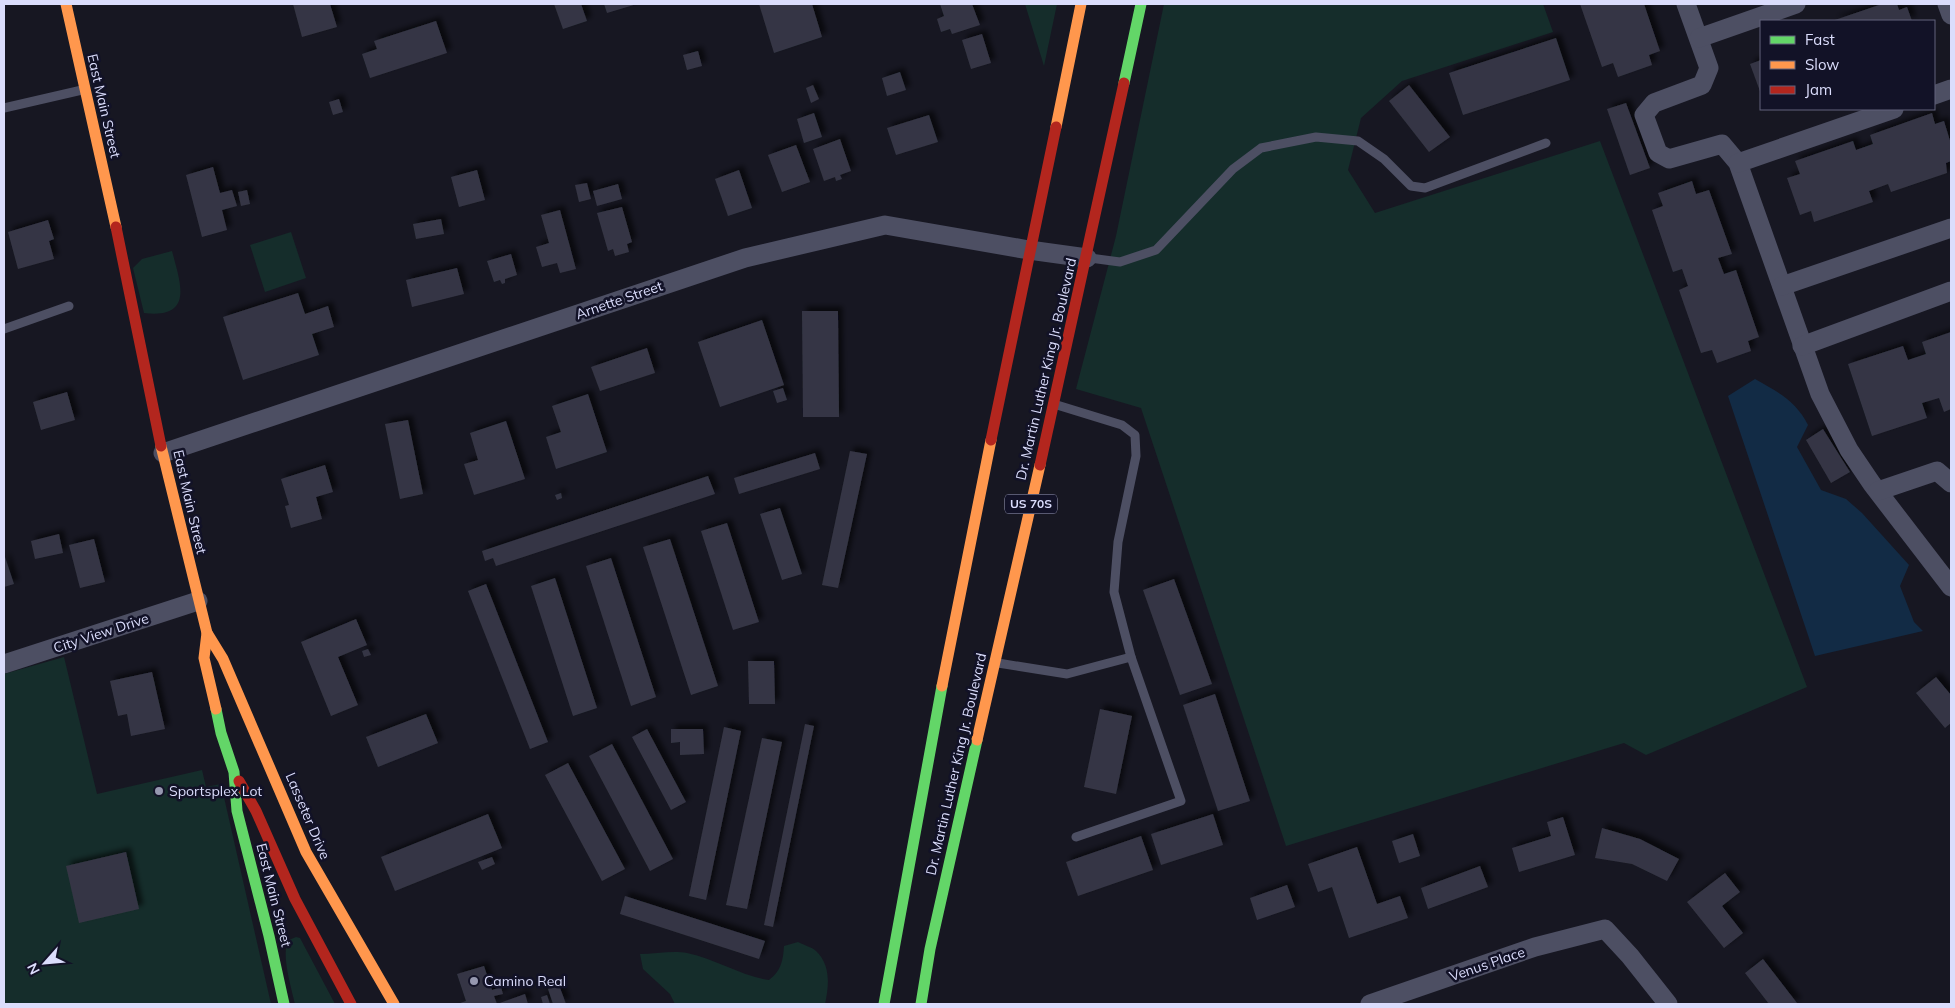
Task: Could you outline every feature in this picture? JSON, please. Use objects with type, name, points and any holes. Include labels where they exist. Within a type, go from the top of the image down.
[{"type":"main road","name":"East Main Street","points":[[66,4],[125,268],[163,453],[207,633],[204,658],[221,733],[234,772],[237,811],[284,1004]]},
{"type":"main road","name":"Dr. Martin Luther King Jr. Boulevard","points":[[884,1004],[950,641],[1081,4]]},
{"type":"main road","name":"Dr. Martin Luther King Jr. Boulevard","points":[[921,1004],[930,949],[1087,258],[1141,4]]},
{"type":"main road","name":"Lasseter Drive","points":[[207,633],[223,659],[242,700],[306,852],[394,1004]]},
{"type":"main road","points":[[234,772],[256,812],[281,868],[350,1004]]},
{"type":"main road","points":[[281,868],[306,852]]},
{"type":"main road","points":[[280,894],[281,868]]},
{"type":"main road","points":[[275,962],[279,927]]},
{"type":"street","points":[[1686,4],[1709,68],[1702,85],[1654,102],[1644,115],[1658,153],[1669,159],[1722,144],[1738,163],[1820,394],[1849,450],[1951,587]]},
{"type":"street","points":[[1699,38],[1796,4]]},
{"type":"street","points":[[1947,4],[1951,15]]},
{"type":"street","points":[[1935,95],[1951,89]]},
{"type":"street","points":[[1738,163],[1891,110]]},
{"type":"street","name":"Arnette Street","points":[[163,453],[745,258],[885,226],[1087,258]]},
{"type":"street","points":[[1782,286],[1951,228]]},
{"type":"street","points":[[1802,346],[1951,291]]},
{"type":"street","points":[[1878,490],[1947,473]]},
{"type":"street","name":"City View Drive","points":[[4,664],[198,601]]},
{"type":"street","name":"Venus Place","points":[[1370,1004],[1535,947],[1605,929],[1630,956],[1668,1004]]},
{"type":"lane","points":[[4,108],[85,89]]},
{"type":"lane","points":[[1087,258],[1120,262],[1156,250],[1233,169],[1260,148],[1316,137],[1358,142],[1384,159],[1411,186],[1424,188],[1546,143]]},
{"type":"lane","points":[[4,329],[70,306]]},
{"type":"lane","points":[[1054,404],[1122,425],[1135,436],[1136,456],[1118,542],[1114,592],[1131,657],[1181,801],[1076,838]]},
{"type":"lane","points":[[995,662],[1066,674],[1131,657]]},
{"type":"green space","points":[[1025,4],[1057,4],[1044,66]]},
{"type":"green space","points":[[1164,4],[1543,4],[1553,32],[1402,81],[1361,118],[1348,170],[1375,213],[1600,141],[1807,687],[1646,755],[1624,743],[1286,846],[1141,408],[1076,389],[1116,236]]},
{"type":"green space","points":[[291,232],[306,278],[265,292],[250,245]]},
{"type":"green space","points":[[172,251],[180,286],[180,296],[177,304],[171,310],[160,313],[144,313],[133,268],[142,259]]},
{"type":"green space","points":[[64,657],[97,794],[202,770],[206,787],[221,784],[271,1004],[4,1004],[4,674]]},
{"type":"green space","points":[[296,937],[300,938],[335,1004],[295,1004],[286,962],[286,953],[289,940]]},
{"type":"green space","points":[[798,942],[814,950],[824,963],[828,976],[825,1004],[675,1004],[670,994],[643,969],[640,954],[687,953],[748,975],[769,980],[781,965],[784,946]]},
{"type":"water","points":[[1755,379],[1792,403],[1808,425],[1797,447],[1821,490],[1846,499],[1862,513],[1909,565],[1900,586],[1914,622],[1923,631],[1815,656],[1728,396]]},
{"type":"building","points":[[293,4],[330,4],[337,27],[302,37]]},
{"type":"building","points":[[554,4],[581,4],[587,21],[563,29]]},
{"type":"building","points":[[604,4],[637,4],[607,13]]},
{"type":"building","points":[[759,4],[812,4],[822,37],[774,53]]},
{"type":"building","points":[[940,4],[972,4],[980,25],[952,34],[950,29],[941,32],[937,19],[944,16]]},
{"type":"building","points":[[1580,4],[1644,4],[1660,51],[1649,55],[1652,65],[1618,77],[1613,63],[1602,67]]},
{"type":"building","points":[[1882,4],[1897,4],[1899,10],[1907,7],[1912,20],[1835,20]]},
{"type":"building","points":[[436,21],[447,53],[370,78],[362,54],[377,49],[374,41]]},
{"type":"building","points":[[982,34],[991,63],[971,69],[962,40]]},
{"type":"building","points":[[1556,38],[1570,80],[1463,115],[1449,73]]},
{"type":"building","points":[[698,51],[702,66],[687,70],[683,55]]},
{"type":"building","points":[[1760,60],[1760,91],[1750,64]]},
{"type":"building","points":[[900,72],[906,90],[887,96],[882,78]]},
{"type":"building","points":[[813,85],[819,99],[811,103],[806,88]]},
{"type":"building","points":[[1409,85],[1450,137],[1429,152],[1389,101]]},
{"type":"building","points":[[339,99],[343,112],[333,115],[329,102]]},
{"type":"building","points":[[1626,103],[1650,168],[1630,175],[1607,109]]},
{"type":"building","points":[[814,113],[822,137],[804,143],[797,119]]},
{"type":"building","points":[[1932,113],[1935,124],[1944,121],[1951,144],[1951,161],[1946,163],[1947,173],[1891,192],[1888,184],[1869,191],[1873,202],[1814,222],[1811,211],[1800,215],[1787,178],[1800,174],[1795,161],[1853,141],[1856,150],[1873,144],[1870,135]]},
{"type":"building","points":[[929,115],[938,142],[896,155],[887,128]]},
{"type":"building","points":[[840,139],[851,171],[840,175],[842,179],[836,181],[835,177],[824,181],[813,149]]},
{"type":"building","points":[[796,145],[810,182],[782,192],[768,155]]},
{"type":"building","points":[[213,167],[220,193],[232,190],[237,206],[222,210],[227,230],[202,237],[186,175]]},
{"type":"building","points":[[477,170],[485,200],[459,207],[451,177]]},
{"type":"building","points":[[739,170],[752,208],[728,216],[715,179]]},
{"type":"building","points":[[1692,181],[1696,194],[1709,190],[1732,254],[1718,258],[1724,274],[1736,270],[1759,337],[1748,341],[1751,351],[1717,363],[1712,350],[1701,353],[1679,290],[1688,286],[1682,269],[1673,272],[1652,210],[1663,206],[1658,193]]},
{"type":"building","points":[[587,183],[591,199],[579,202],[575,185]]},
{"type":"building","points":[[618,184],[622,199],[597,206],[593,191]]},
{"type":"building","points":[[247,190],[250,204],[241,206],[238,192]]},
{"type":"building","points":[[622,207],[632,242],[627,244],[629,252],[615,256],[613,249],[608,251],[597,213]]},
{"type":"building","points":[[560,210],[576,269],[560,273],[557,263],[542,267],[536,247],[549,243],[541,215]]},
{"type":"building","points":[[441,219],[444,234],[416,239],[413,224]]},
{"type":"building","points":[[48,220],[54,239],[49,241],[54,259],[18,269],[8,232]]},
{"type":"building","points":[[511,254],[517,275],[505,279],[505,283],[502,284],[500,280],[494,282],[487,261]]},
{"type":"building","points":[[457,268],[464,294],[412,307],[406,280]]},
{"type":"building","points":[[298,293],[305,314],[328,306],[334,327],[312,334],[319,355],[243,380],[223,317]]},
{"type":"building","points":[[802,311],[838,311],[839,417],[803,417]]},
{"type":"building","points":[[762,320],[784,385],[720,407],[698,342]]},
{"type":"building","points":[[1951,332],[1951,409],[1944,412],[1939,398],[1922,403],[1927,418],[1872,436],[1848,364],[1903,346],[1908,360],[1926,354],[1922,342]]},
{"type":"building","points":[[647,348],[655,373],[600,391],[591,367]]},
{"type":"building","points":[[783,388],[787,400],[777,403],[773,391]]},
{"type":"building","points":[[67,392],[75,420],[41,430],[33,402]]},
{"type":"building","points":[[588,394],[607,452],[556,469],[546,437],[561,432],[552,406]]},
{"type":"building","points":[[408,420],[423,494],[400,499],[385,424]]},
{"type":"building","points":[[506,421],[525,479],[474,495],[464,464],[478,460],[470,433]]},
{"type":"building","points":[[1823,429],[1850,472],[1831,483],[1806,440]]},
{"type":"building","points":[[850,451],[867,454],[838,588],[822,585]]},
{"type":"building","points":[[815,453],[820,469],[739,494],[734,478]]},
{"type":"building","points":[[325,465],[333,492],[316,497],[322,519],[291,528],[285,506],[289,505],[281,479]]},
{"type":"building","points":[[708,476],[715,494],[496,566],[493,558],[485,561],[482,551]]},
{"type":"building","points":[[561,493],[562,498],[557,500],[555,495]]},
{"type":"building","points":[[780,508],[802,574],[782,580],[760,514]]},
{"type":"building","points":[[727,523],[759,622],[733,630],[701,531]]},
{"type":"building","points":[[59,534],[63,553],[35,559],[31,541]]},
{"type":"building","points":[[94,539],[105,582],[80,588],[69,545]]},
{"type":"building","points":[[670,539],[718,686],[691,695],[643,547]]},
{"type":"building","points":[[4,558],[14,584],[4,587]]},
{"type":"building","points":[[611,558],[656,697],[631,706],[586,566]]},
{"type":"building","points":[[555,578],[597,708],[573,716],[531,586]]},
{"type":"building","points":[[1174,579],[1212,684],[1180,695],[1143,590]]},
{"type":"building","points":[[486,584],[548,742],[530,749],[468,591]]},
{"type":"building","points":[[356,619],[367,645],[338,657],[358,705],[331,716],[301,642]]},
{"type":"building","points":[[368,649],[371,655],[364,657],[362,651]]},
{"type":"building","points":[[748,661],[774,661],[775,704],[749,704]]},
{"type":"building","points":[[152,672],[165,729],[131,736],[127,714],[118,716],[110,681]]},
{"type":"building","points":[[1936,677],[1951,695],[1951,723],[1945,728],[1916,693]]},
{"type":"building","points":[[1215,694],[1250,801],[1218,811],[1183,705]]},
{"type":"building","points":[[1100,709],[1132,716],[1116,794],[1084,787]]},
{"type":"building","points":[[426,714],[438,743],[378,767],[366,737]]},
{"type":"building","points":[[805,724],[814,726],[773,927],[764,925]]},
{"type":"building","points":[[724,727],[741,731],[706,900],[689,896]]},
{"type":"building","points":[[647,729],[686,802],[671,810],[632,737]]},
{"type":"building","points":[[671,729],[703,729],[704,754],[680,755],[680,742],[671,743]]},
{"type":"building","points":[[762,738],[782,742],[747,909],[726,905]]},
{"type":"building","points":[[612,744],[673,859],[650,871],[589,756]]},
{"type":"building","points":[[568,763],[625,869],[602,881],[545,775]]},
{"type":"building","points":[[488,814],[502,848],[395,891],[381,857]]},
{"type":"building","points":[[1213,814],[1223,845],[1161,865],[1151,834]]},
{"type":"building","points":[[1563,817],[1575,855],[1519,872],[1512,848],[1551,836],[1547,822]]},
{"type":"building","points":[[1602,828],[1640,839],[1679,859],[1667,881],[1632,864],[1595,858]]},
{"type":"building","points":[[1413,834],[1420,856],[1399,863],[1392,841]]},
{"type":"building","points":[[1141,836],[1153,870],[1078,896],[1066,862]]},
{"type":"building","points":[[1357,847],[1377,904],[1400,896],[1408,918],[1349,938],[1332,887],[1318,892],[1308,864]]},
{"type":"building","points":[[126,852],[139,909],[79,923],[66,866]]},
{"type":"building","points":[[492,857],[495,864],[482,870],[478,862]]},
{"type":"building","points":[[1480,866],[1488,887],[1428,909],[1421,888]]},
{"type":"building","points":[[1725,873],[1740,892],[1722,906],[1743,933],[1724,948],[1687,902]]},
{"type":"building","points":[[1287,885],[1295,907],[1257,920],[1250,898]]},
{"type":"building","points":[[625,896],[765,941],[759,959],[620,914]]},
{"type":"building","points":[[1763,959],[1797,1003],[1769,1004],[1745,973]]},
{"type":"building","name":"Camino Real","points":[[484,966],[492,990],[501,987],[503,994],[494,996],[497,1004],[457,1004],[466,1001],[457,974]]},
{"type":"building","points":[[559,985],[566,1004],[553,1004],[548,989]]},
{"type":"building","points":[[525,994],[528,1004],[497,1004]]},
{"type":"building","points":[[547,995],[550,1004],[543,1004],[541,997]]},
{"type":"traffic: fast","points":[[1124,83],[1141,4]]},
{"type":"traffic: fast","points":[[884,1004],[942,686]]},
{"type":"traffic: fast","points":[[216,709],[221,733],[234,772],[237,811],[269,936],[284,1004]]},
{"type":"traffic: fast","points":[[921,1004],[930,949],[977,740]]},
{"type":"traffic: slow","points":[[66,4],[116,227]]},
{"type":"traffic: slow","points":[[1056,127],[1081,4]]},
{"type":"traffic: slow","points":[[942,686],[991,440]]},
{"type":"traffic: slow","points":[[161,446],[207,633],[204,658],[216,709]]},
{"type":"traffic: slow","points":[[977,740],[1040,465]]},
{"type":"traffic: slow","points":[[207,633],[223,659],[306,852],[394,1004]]},
{"type":"traffic: jam","points":[[1040,465],[1124,83]]},
{"type":"traffic: jam","points":[[991,440],[1056,127]]},
{"type":"traffic: jam","points":[[116,227],[161,446]]},
{"type":"traffic: jam","points":[[239,781],[256,811],[295,899],[351,1004]]},
{"type":"place","name":"Sportsplex Lot","points":[[159,791]]},
{"type":"place","name":"Camino Real","points":[[474,981]]}]
